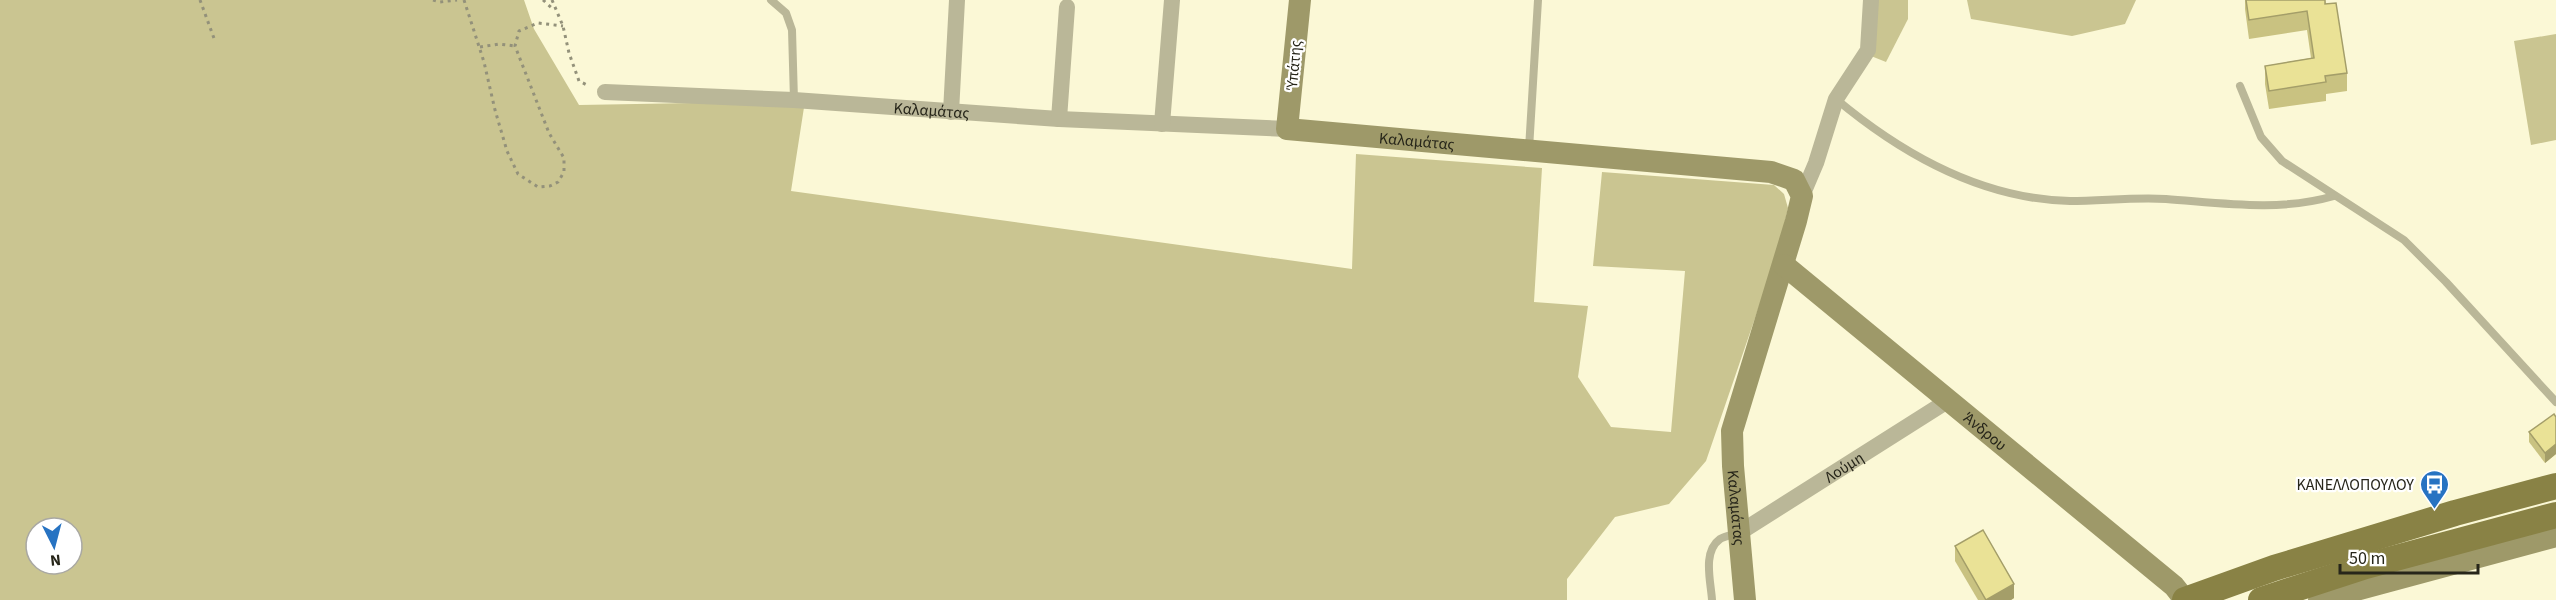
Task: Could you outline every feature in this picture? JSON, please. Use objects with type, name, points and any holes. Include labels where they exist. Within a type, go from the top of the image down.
[{"type":"main road","points":[[2185,600],[2219,594],[2243,578],[2446,516],[2556,486]]},
{"type":"main road","points":[[2261,600],[2366,566],[2556,515]]},
{"type":"street","points":[[951,112],[957,0]]},
{"type":"street","points":[[1162,124],[1172,0]]},
{"type":"street","name":"Ύπάτης","points":[[1287,129],[1299,0]]},
{"type":"street","points":[[1802,196],[1816,163],[1836,99],[1868,50],[1871,0]]},
{"type":"street","points":[[1059,119],[1067,8]]},
{"type":"street","name":"Καλαμάτας","points":[[605,92],[794,100],[1059,119],[1287,129],[1771,172],[1794,180],[1802,196],[1784,265],[1732,431],[1744,600]]},
{"type":"street","name":"Άνδρου","points":[[1784,265],[2174,586],[2185,600]]},
{"type":"street","name":"Λούμη","points":[[1739,533],[1949,400]]},
{"type":"street","points":[[2319,600],[2556,536]]},
{"type":"street","points":[[2243,578],[2256,600]]},
{"type":"lane","points":[[771,0],[786,13],[792,30],[794,100]]},
{"type":"lane","points":[[1529,151],[1538,0]]},
{"type":"lane","points":[[2240,86],[2261,137],[2282,162],[2404,240],[2446,282],[2556,402]]},
{"type":"lane","points":[[1836,99],[1896,142],[1947,173],[1985,188],[2031,198],[2070,201],[2160,199],[2281,206],[2309,203],[2334,196]]},
{"type":"lane","points":[[1712,600],[1709,559],[1714,546],[1720,538],[1739,533]]},
{"type":"path","points":[[200,0],[215,41]]},
{"type":"path","points":[[433,0],[440,2],[457,0]]},
{"type":"path","points":[[464,0],[480,47],[507,151],[518,174],[538,187],[558,182],[564,172],[564,158],[549,133],[515,46],[519,31],[538,23],[563,26]]},
{"type":"path","points":[[543,0],[554,10]]},
{"type":"path","points":[[552,0],[554,10],[563,26],[579,81],[605,92]]},
{"type":"path","points":[[480,47],[500,44],[515,46]]},
{"type":"shaded area","points":[[0,0],[524,0],[534,29],[579,105],[805,101],[791,191],[1352,269],[1356,154],[1542,168],[1534,302],[1588,306],[1578,377],[1611,427],[1671,432],[1685,271],[1593,266],[1602,172],[1774,185],[1784,194],[1788,208],[1778,251],[1706,461],[1669,504],[1615,517],[1567,579],[1567,600],[0,600]]},
{"type":"shaded area","points":[[1866,0],[1908,0],[1908,19],[1886,62],[1871,56]]},
{"type":"shaded area","points":[[1967,0],[2136,0],[2125,24],[2072,36],[1971,19]]},
{"type":"shaded area","points":[[2556,34],[2556,140],[2531,145],[2514,41]]},
{"type":"building","points":[[2246,0],[2325,0],[2325,4],[2336,3],[2347,73],[2325,76],[2326,82],[2269,91],[2265,66],[2314,58],[2307,11],[2249,20]]},
{"type":"building","points":[[2554,414],[2556,444],[2545,453],[2529,432]]},
{"type":"building","points":[[1983,530],[2014,584],[1986,600],[1955,546]]},
{"type":"place","name":"ΚΑΝΕΛΛΟΠΟΥΛΟΥ","points":[[2435,510]]}]
